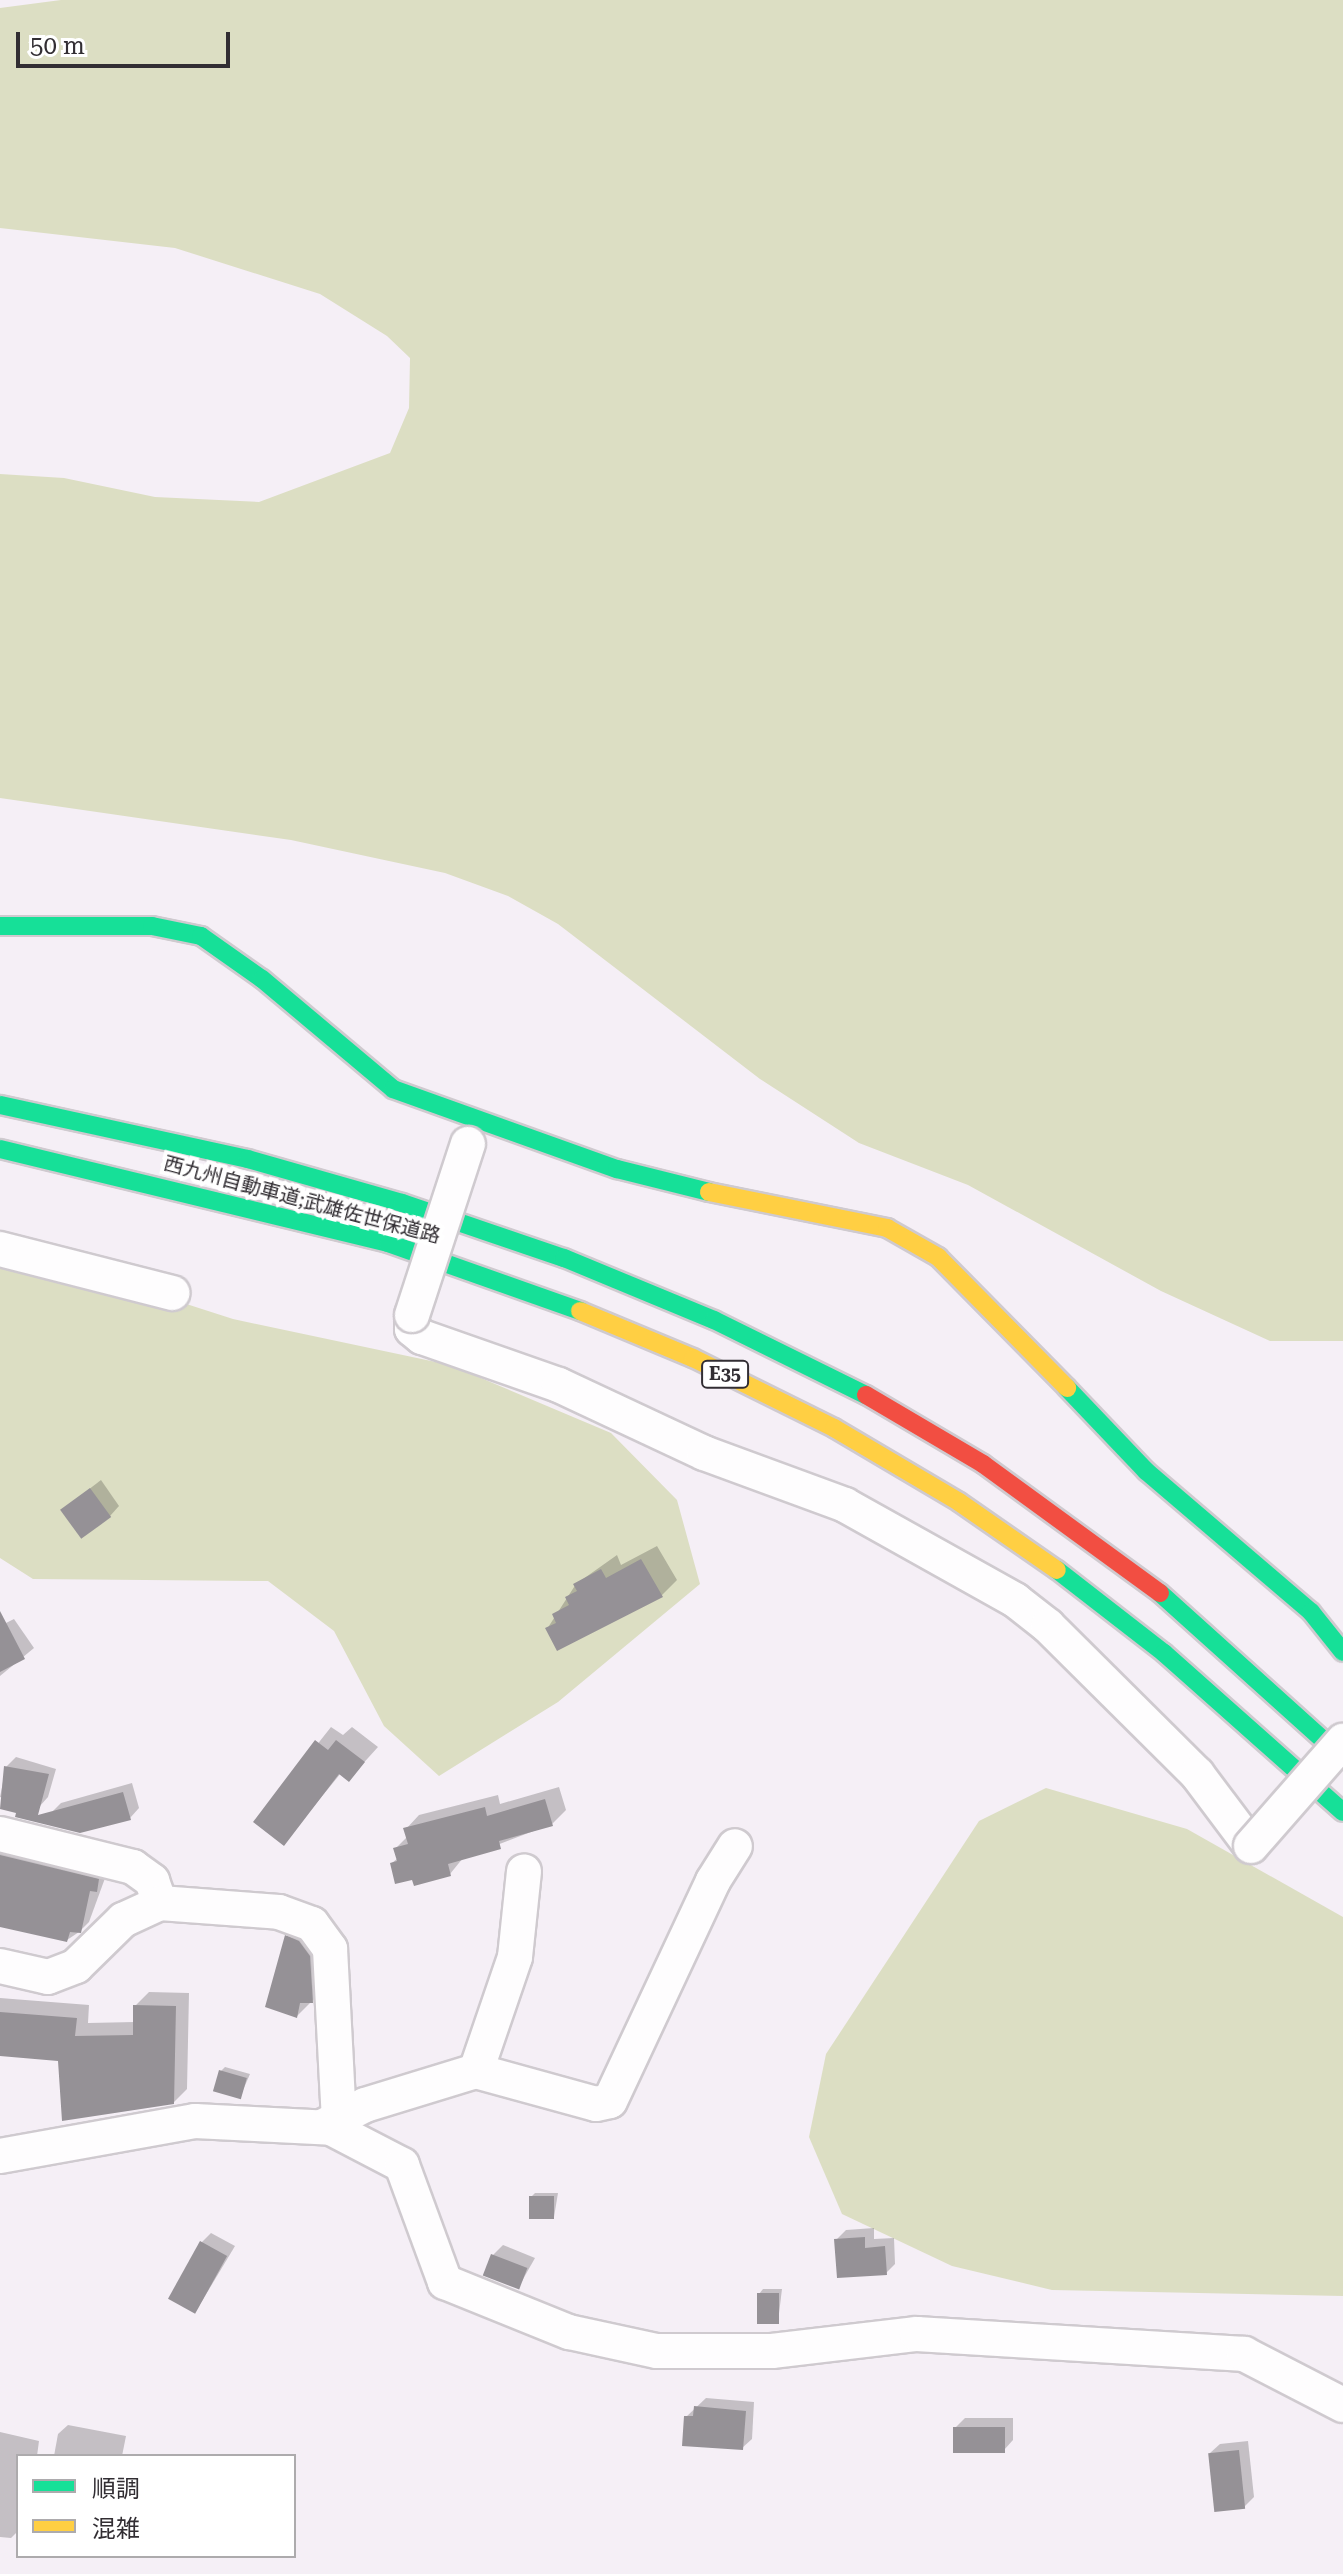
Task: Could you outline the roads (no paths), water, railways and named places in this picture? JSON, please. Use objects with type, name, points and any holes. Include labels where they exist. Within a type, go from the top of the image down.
[{"type":"main road","points":[[0,926],[152,926],[201,936],[262,979],[369,1073],[471,1133],[631,1173],[887,1228],[938,1257],[1146,1471],[1311,1612],[1343,1652]]},
{"type":"main road","name":"西九州自動車道;武雄佐世保道路","points":[[0,1105],[248,1159],[402,1203],[564,1258],[828,1376],[983,1464],[1085,1534],[1194,1619],[1343,1758]]},
{"type":"main road","name":"西九州自動車道;武雄佐世保道路","points":[[0,1149],[388,1243],[546,1297],[693,1358],[834,1428],[959,1502],[1061,1573],[1164,1653],[1343,1812]]},
{"type":"street","points":[[471,1133],[412,1315],[412,1329],[422,1337],[559,1385],[704,1453],[845,1505],[1015,1600],[1048,1626],[1197,1774],[1251,1846],[1343,1741]]},
{"type":"street","points":[[0,1249],[172,1293]]},
{"type":"street","points":[[0,1834],[133,1867],[152,1881],[160,1903]]},
{"type":"street","points":[[0,2156],[195,2121],[331,2122],[476,2071],[596,2104],[610,2101],[713,1881],[735,1846]]},
{"type":"street","points":[[476,2071],[515,1957],[524,1871]]},
{"type":"street","points":[[0,1966],[48,1977],[76,1966],[123,1920],[160,1903],[279,1912],[322,1934],[333,1969],[331,2122]]},
{"type":"street","points":[[331,2122],[402,2165],[445,2282],[569,2332],[657,2351],[772,2351],[917,2334],[1244,2354],[1343,2405]]}]
